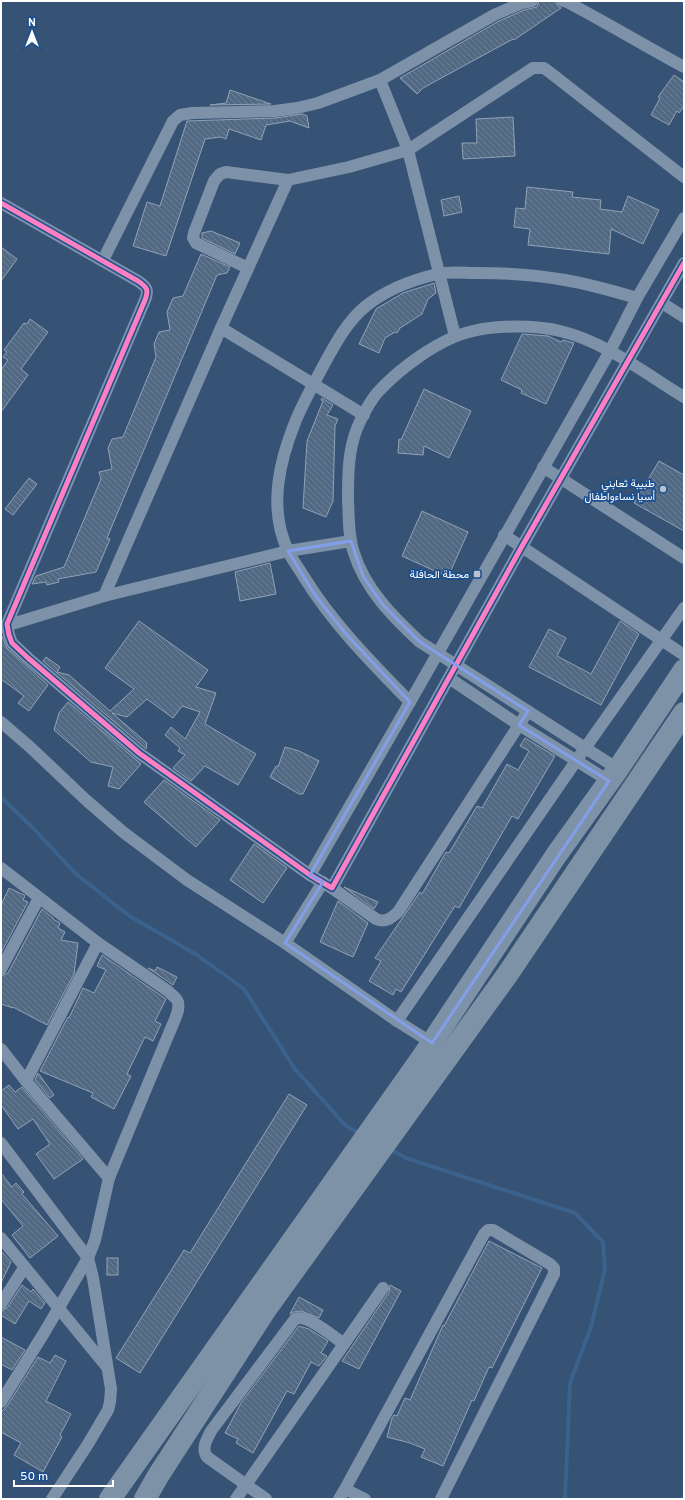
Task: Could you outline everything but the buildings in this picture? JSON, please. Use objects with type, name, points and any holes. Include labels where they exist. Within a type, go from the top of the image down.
[{"type":"highway","points":[[110,1499],[432,1043],[557,854],[613,775],[684,670]]},
{"type":"highway","points":[[145,1499],[158,1476],[266,1309],[507,975],[684,713]]},
{"type":"street","points":[[103,260],[174,121],[180,115],[192,113],[267,112],[297,108],[318,103],[380,80],[494,15],[522,3],[532,1]]},
{"type":"street","points":[[563,1],[612,25],[654,51],[684,67]]},
{"type":"street","points":[[248,268],[196,243],[194,240],[194,232],[214,181],[220,174],[226,172],[288,180],[349,166],[408,150],[533,68],[544,68],[684,177]]},
{"type":"street","points":[[380,80],[408,150],[455,336]]},
{"type":"street","points":[[104,596],[221,328],[288,180]]},
{"type":"street","points":[[1,203],[103,260],[147,287],[147,294],[4,626],[10,639],[22,653],[139,753],[310,875],[381,921],[386,921],[392,918],[398,912],[528,711]]},
{"type":"street","points":[[310,875],[438,654],[504,535],[610,351],[637,298],[684,218]]},
{"type":"street","points":[[285,943],[327,885],[449,678],[521,548],[684,263]]},
{"type":"street","points":[[410,702],[346,634],[315,595],[288,551],[280,526],[277,505],[277,487],[280,466],[286,446],[301,407],[337,341],[364,307],[381,295],[412,282],[439,274],[501,273],[539,276],[566,280],[637,298]]},
{"type":"street","points":[[662,303],[684,317]]},
{"type":"street","points":[[613,775],[585,748],[420,642],[382,605],[363,576],[354,554],[351,541],[348,511],[349,464],[353,440],[364,415],[376,394],[394,377],[417,359],[455,336],[474,330],[534,326],[561,331],[587,340],[610,351],[684,397]]},
{"type":"street","points":[[221,328],[364,415]]},
{"type":"street","points":[[543,467],[684,558]]},
{"type":"street","points":[[504,535],[521,548],[684,655]]},
{"type":"street","points":[[4,626],[104,596],[288,551],[351,541]]},
{"type":"street","points":[[397,1021],[585,748],[684,608]]},
{"type":"street","points":[[449,678],[576,761],[613,775]]},
{"type":"street","points":[[1,722],[123,832],[187,880],[285,943],[397,1021],[432,1043]]},
{"type":"street","points":[[1,868],[98,943],[168,991],[177,999],[178,1003],[178,1010],[170,1031],[109,1178],[95,1240],[88,1258],[2,1397]]},
{"type":"street","points":[[1,968],[39,898]]},
{"type":"street","points":[[26,1081],[98,943]]},
{"type":"street","points":[[1,1049],[26,1081],[109,1178]]},
{"type":"street","points":[[1,1144],[88,1258],[93,1278],[111,1389],[108,1410],[52,1499]]},
{"type":"street","points":[[365,1499],[342,1494],[484,1234],[488,1230],[493,1230],[550,1264],[554,1268],[554,1274],[441,1499]]},
{"type":"street","points":[[1,1238],[107,1368]]},
{"type":"street","points":[[1,1304],[24,1268]]},
{"type":"street","points":[[236,1499],[383,1288]]},
{"type":"street","points":[[266,1499],[246,1486],[205,1454],[204,1448],[211,1431],[295,1319],[301,1317],[310,1321],[344,1344]]},
{"type":"highlighted area","points":[[351,541],[363,576],[383,605],[420,642],[528,711],[519,725],[609,781],[432,1043],[285,943],[323,882],[310,875],[410,702],[346,634],[315,595],[288,551]]},
{"type":"waterway","points":[[1,797],[34,829],[75,873],[128,915],[197,955],[244,989],[295,1069],[346,1126],[361,1134]]},
{"type":"waterway","points":[[390,1149],[406,1158],[575,1213],[603,1242],[605,1269],[591,1327],[570,1383],[565,1499]]},
{"type":"cycle path","points":[[1,203],[138,281],[147,291],[145,300],[7,624],[12,643],[139,753],[310,875],[332,888],[521,548],[684,263]]},
{"type":"place","name":"طبيبة ثعابني أسيا نساءواطفال","points":[[663,489]]},
{"type":"place","name":"محطة الحافلة","points":[[477,574]]}]
